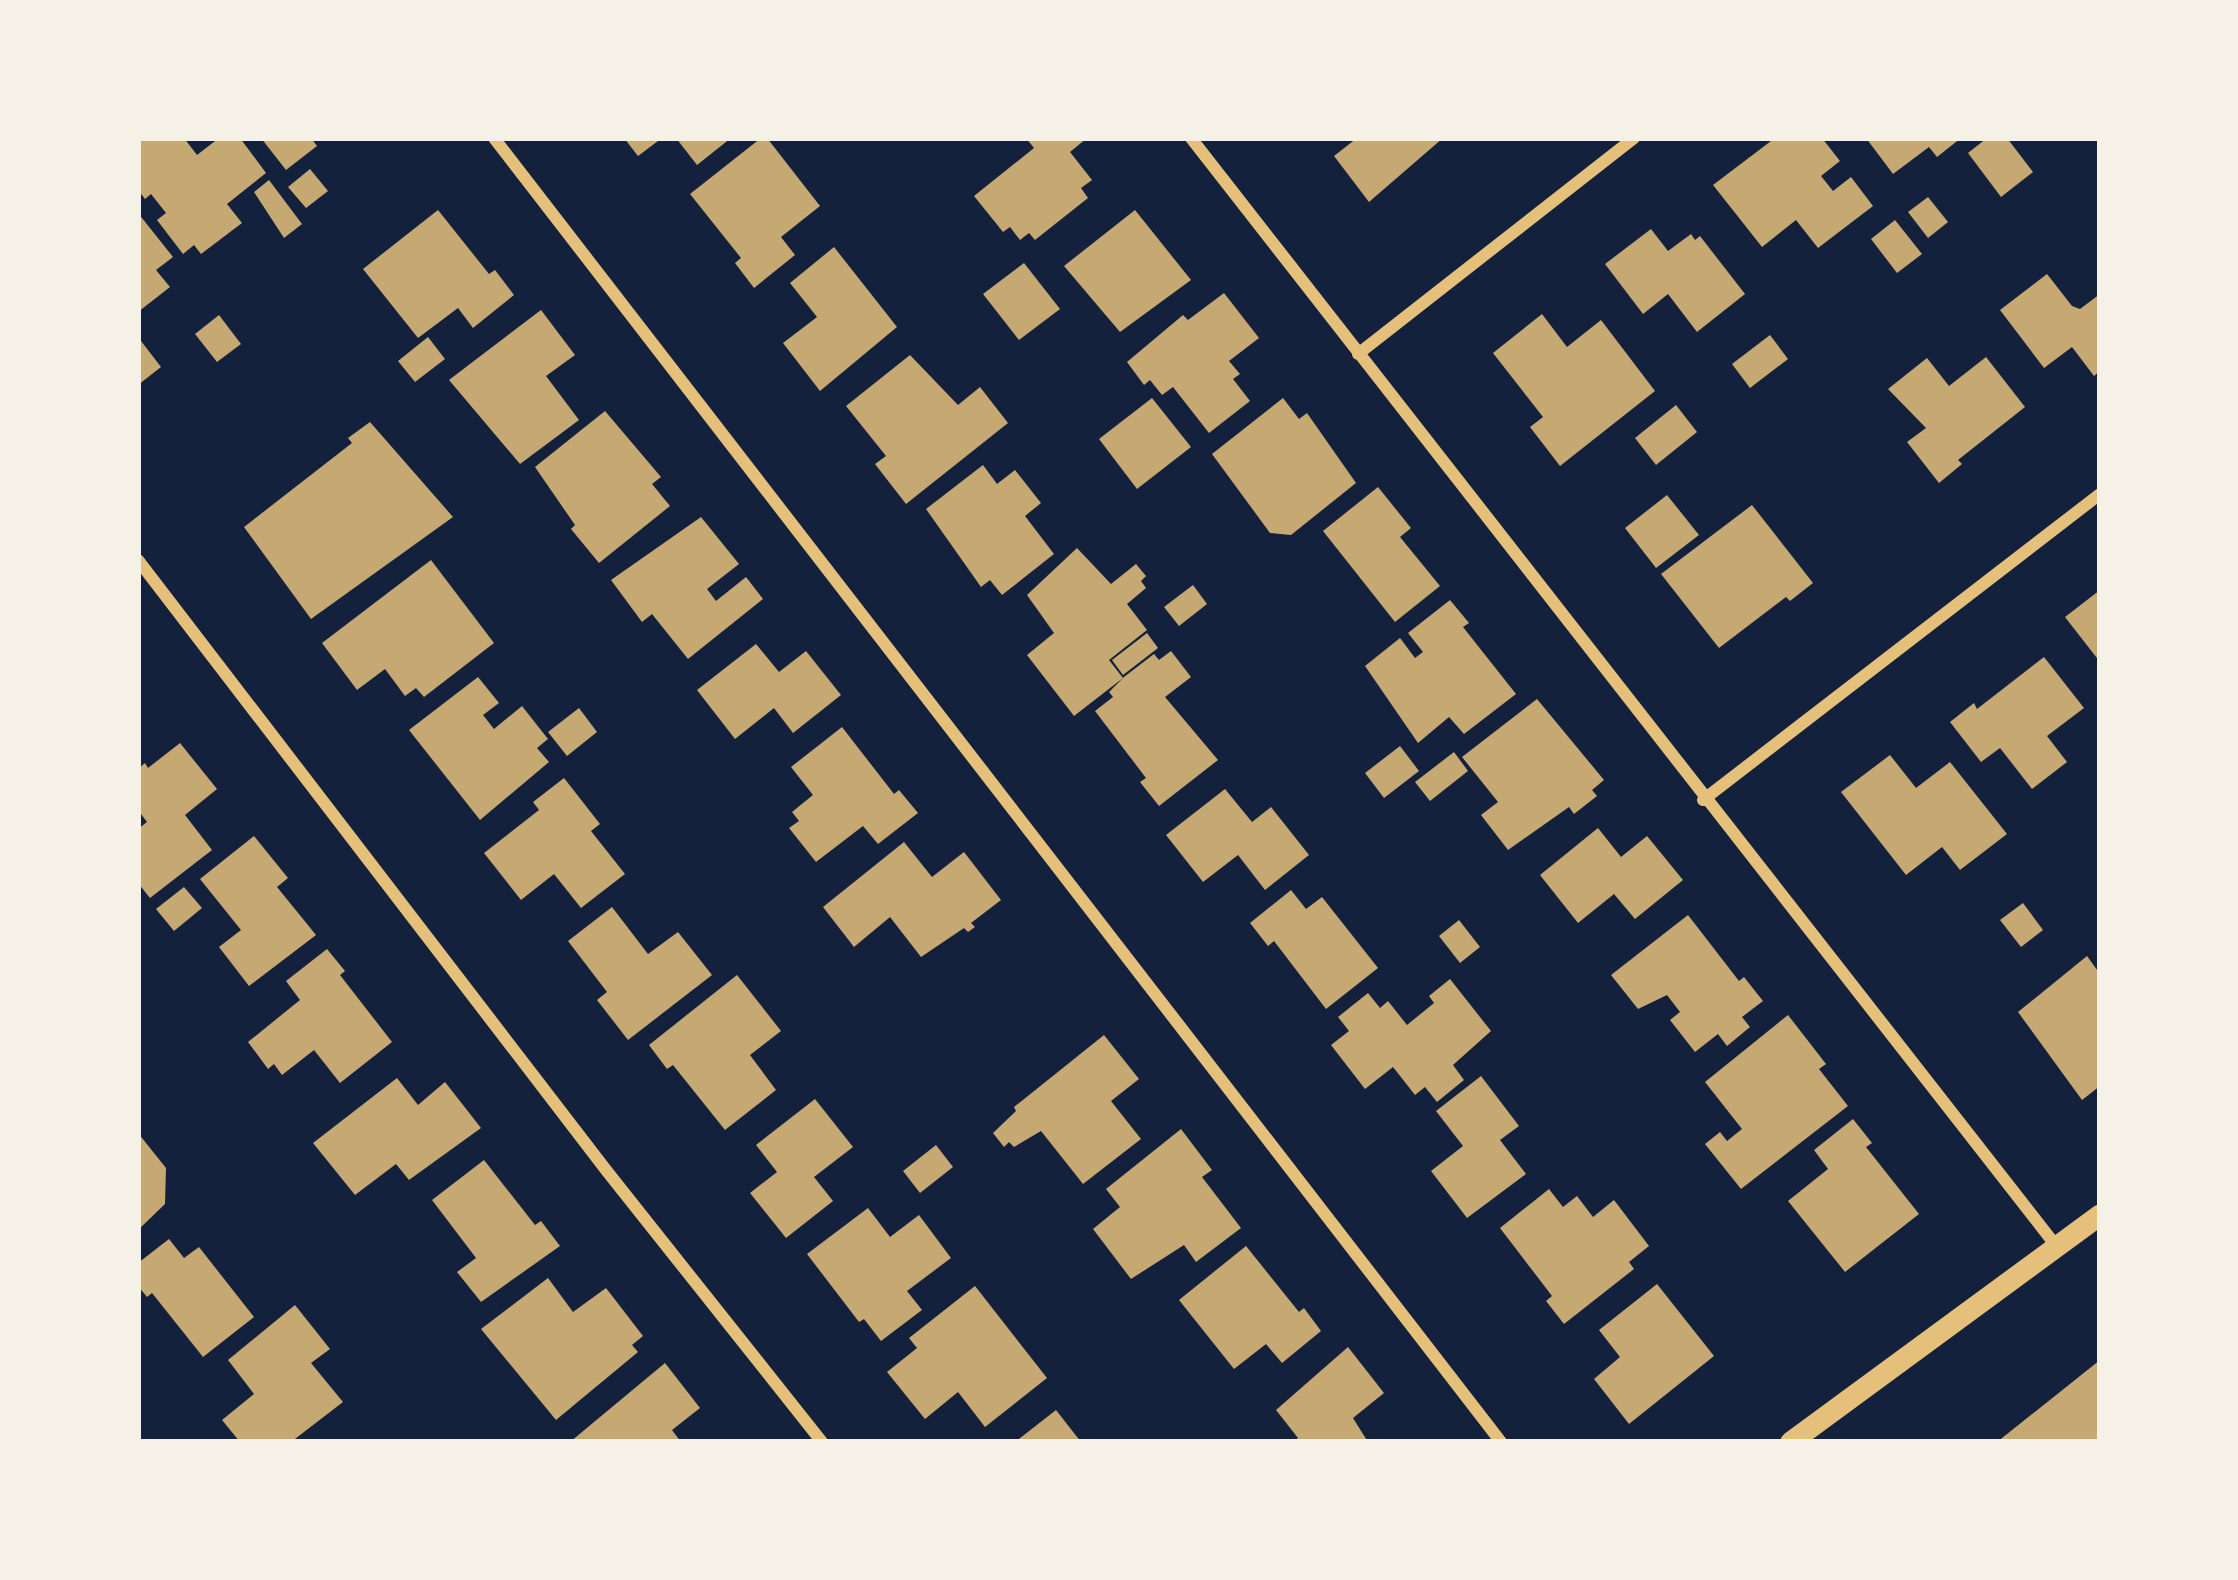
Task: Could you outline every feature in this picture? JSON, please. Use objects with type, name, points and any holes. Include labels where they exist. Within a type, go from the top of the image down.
[{"type":"street","points":[[494,138],[1501,1442]]},
{"type":"street","points":[[1191,138],[1703,800],[2057,1246]]},
{"type":"street","points":[[1358,354],[1634,138]]},
{"type":"street","points":[[1703,800],[2100,494]]},
{"type":"street","points":[[138,560],[606,1170],[822,1442]]},
{"type":"street","points":[[1791,1442],[2100,1215]]},
{"type":"building","points":[[145,138],[184,138],[197,155],[219,138],[240,138],[266,173],[227,204],[242,223],[201,254],[194,245],[183,254],[157,220],[166,213],[151,194],[145,199],[138,190],[138,144]]},
{"type":"building","points":[[261,138],[311,138],[317,146],[286,170]]},
{"type":"building","points":[[624,138],[662,138],[638,156]]},
{"type":"building","points":[[676,138],[731,138],[697,165]]},
{"type":"building","points":[[767,138],[820,206],[781,237],[795,255],[754,288],[735,263],[741,258],[690,194]]},
{"type":"building","points":[[1026,138],[1087,138],[1070,152],[1092,180],[1081,188],[1088,198],[1035,240],[1029,233],[1020,240],[1010,227],[1003,232],[974,196],[1034,148]]},
{"type":"building","points":[[1357,138],[1443,138],[1369,202],[1334,156]]},
{"type":"building","points":[[1775,138],[1822,138],[1840,161],[1821,176],[1833,191],[1851,177],[1873,206],[1818,248],[1796,220],[1762,247],[1713,185]]},
{"type":"building","points":[[1866,138],[1961,138],[1937,157],[1929,147],[1893,174]]},
{"type":"building","points":[[1987,138],[2007,138],[2033,172],[2001,197],[1968,153]]},
{"type":"building","points":[[310,169],[328,191],[306,208],[288,187]]},
{"type":"building","points":[[269,180],[302,224],[284,238],[254,192]]},
{"type":"building","points":[[1928,197],[1948,222],[1928,238],[1908,212]]},
{"type":"building","points":[[438,210],[489,274],[495,270],[514,295],[473,328],[458,308],[418,338],[363,269]]},
{"type":"building","points":[[1135,210],[1191,280],[1120,332],[1064,266]]},
{"type":"building","points":[[138,213],[173,257],[156,270],[170,287],[138,312]]},
{"type":"building","points":[[1895,220],[1922,254],[1897,273],[1871,239]]},
{"type":"building","points":[[1651,229],[1668,251],[1691,234],[1695,240],[1700,236],[1745,294],[1697,332],[1668,294],[1643,314],[1605,264]]},
{"type":"building","points":[[834,247],[897,327],[820,391],[783,343],[817,317],[790,283]]},
{"type":"building","points":[[1024,263],[1060,309],[1019,340],[983,294]]},
{"type":"building","points":[[2047,274],[2072,306],[2080,309],[2100,294],[2100,371],[2094,376],[2072,347],[2044,368],[2000,310]]},
{"type":"building","points":[[1224,293],[1259,338],[1229,361],[1240,374],[1233,379],[1250,401],[1209,433],[1173,387],[1162,395],[1150,380],[1144,385],[1127,362],[1183,315],[1188,320]]},
{"type":"building","points":[[541,310],[575,355],[546,376],[579,420],[520,464],[449,380]]},
{"type":"building","points":[[1542,314],[1567,347],[1601,320],[1655,391],[1560,466],[1530,427],[1543,417],[1493,353]]},
{"type":"building","points":[[219,315],[241,344],[217,362],[195,334]]},
{"type":"building","points":[[1770,335],[1788,359],[1750,388],[1732,364]]},
{"type":"building","points":[[138,337],[161,367],[138,385]]},
{"type":"building","points":[[428,337],[445,359],[415,382],[398,361]]},
{"type":"building","points":[[910,355],[958,405],[980,387],[1008,423],[906,504],[875,464],[886,456],[846,406]]},
{"type":"building","points":[[1986,357],[2025,407],[1958,460],[1962,464],[1939,483],[1907,442],[1926,428],[1888,389],[1927,358],[1949,386]]},
{"type":"building","points":[[1152,398],[1191,447],[1137,489],[1099,439]]},
{"type":"building","points":[[1283,398],[1299,419],[1307,413],[1356,483],[1291,535],[1270,533],[1212,454]]},
{"type":"building","points":[[1676,405],[1697,432],[1656,465],[1635,438]]},
{"type":"building","points":[[605,411],[661,477],[652,484],[670,506],[599,563],[571,529],[575,525],[535,467]]},
{"type":"building","points":[[370,422],[453,517],[311,619],[244,527],[352,443],[348,438]]},
{"type":"building","points":[[983,465],[997,484],[1015,470],[1041,503],[1025,516],[1054,554],[1002,595],[990,580],[981,587],[926,509]]},
{"type":"building","points":[[1378,487],[1411,528],[1400,537],[1440,586],[1395,622],[1323,531]]},
{"type":"building","points":[[1667,495],[1699,535],[1656,568],[1625,528]]},
{"type":"building","points":[[1752,505],[1813,583],[1790,601],[1786,597],[1719,648],[1661,574]]},
{"type":"building","points":[[701,517],[739,564],[707,589],[716,601],[746,577],[763,599],[688,659],[652,614],[642,622],[611,580]]},
{"type":"building","points":[[1077,548],[1111,584],[1136,564],[1146,576],[1141,581],[1146,588],[1127,604],[1147,630],[1109,660],[1123,678],[1074,716],[1027,655],[1054,633],[1027,595]]},
{"type":"building","points":[[431,560],[494,643],[424,697],[416,688],[405,696],[385,669],[357,690],[322,643]]},
{"type":"building","points":[[1193,585],[1207,604],[1179,626],[1164,607]]},
{"type":"building","points":[[2100,590],[2100,662],[2065,617]]},
{"type":"building","points":[[1450,600],[1469,623],[1463,627],[1516,694],[1464,734],[1449,717],[1418,743],[1365,666],[1400,638],[1415,658],[1423,652],[1408,633]]},
{"type":"building","points":[[1147,633],[1158,648],[1123,675],[1112,660]]},
{"type":"building","points":[[756,644],[779,672],[806,651],[841,695],[793,733],[774,708],[735,739],[697,690]]},
{"type":"building","points":[[1171,651],[1191,677],[1165,697],[1218,760],[1159,806],[1140,782],[1146,778],[1095,711],[1113,697],[1109,692],[1124,677],[1154,654],[1159,660]]},
{"type":"building","points":[[2044,657],[2084,708],[2047,736],[2067,762],[2032,789],[2000,748],[1981,762],[1950,722],[1974,703],[1977,709]]},
{"type":"building","points":[[478,677],[499,703],[483,715],[494,729],[522,706],[548,739],[537,748],[549,762],[480,820],[409,730]]},
{"type":"building","points":[[1537,699],[1604,780],[1592,790],[1597,796],[1574,814],[1569,807],[1508,850],[1481,815],[1498,802],[1462,757]]},
{"type":"building","points":[[579,708],[597,732],[567,756],[548,732]]},
{"type":"building","points":[[842,727],[894,794],[899,790],[918,813],[878,844],[863,826],[816,862],[789,828],[799,821],[792,812],[813,795],[791,767]]},
{"type":"building","points":[[180,743],[217,789],[185,815],[212,850],[150,898],[138,883],[138,829],[147,822],[138,810],[138,769],[145,763],[148,768]]},
{"type":"building","points":[[1400,746],[1419,771],[1384,798],[1365,773]]},
{"type":"building","points":[[1454,752],[1468,771],[1430,801],[1415,782]]},
{"type":"building","points":[[1890,755],[1916,788],[1950,762],[2007,834],[1960,870],[1942,847],[1906,875],[1841,792]]},
{"type":"building","points":[[564,778],[600,824],[591,831],[625,874],[581,908],[554,874],[521,900],[484,853],[539,810],[533,802]]},
{"type":"building","points":[[1225,789],[1252,822],[1271,807],[1309,855],[1265,890],[1238,855],[1203,882],[1166,835]]},
{"type":"building","points":[[1598,828],[1621,857],[1647,836],[1683,880],[1635,919],[1614,894],[1578,923],[1540,875]]},
{"type":"building","points":[[254,836],[288,878],[277,887],[316,935],[249,986],[219,947],[241,930],[200,879]]},
{"type":"building","points":[[904,842],[932,877],[964,852],[1001,900],[971,923],[975,927],[968,932],[964,928],[921,957],[890,917],[854,947],[823,907]]},
{"type":"building","points":[[184,887],[202,908],[174,931],[156,909]]},
{"type":"building","points":[[1291,890],[1306,909],[1322,897],[1378,968],[1326,1009],[1274,941],[1268,946],[1250,923]]},
{"type":"building","points":[[2023,903],[2043,930],[2021,947],[2000,920]]},
{"type":"building","points":[[612,907],[648,954],[678,932],[712,975],[628,1040],[597,1000],[607,992],[568,941]]},
{"type":"building","points":[[1688,915],[1739,981],[1744,977],[1763,1001],[1742,1017],[1750,1027],[1727,1046],[1718,1034],[1695,1052],[1670,1020],[1680,1012],[1667,995],[1638,1009],[1611,975]]},
{"type":"building","points":[[1459,920],[1480,947],[1460,963],[1439,936]]},
{"type":"building","points":[[327,949],[345,971],[340,975],[392,1042],[340,1083],[314,1050],[282,1075],[274,1064],[268,1069],[248,1042],[300,1000],[286,981]]},
{"type":"building","points":[[2087,956],[2100,974],[2100,1086],[2082,1100],[2018,1012]]},
{"type":"building","points":[[737,975],[781,1031],[750,1055],[776,1090],[725,1130],[673,1065],[667,1069],[649,1045]]},
{"type":"building","points":[[1450,979],[1491,1031],[1453,1065],[1464,1080],[1437,1102],[1425,1087],[1415,1095],[1393,1067],[1365,1089],[1331,1045],[1349,1031],[1338,1017],[1368,993],[1380,1008],[1388,1001],[1407,1025],[1434,1003],[1429,996]]},
{"type":"building","points":[[1788,1015],[1826,1064],[1819,1069],[1848,1106],[1741,1189],[1705,1144],[1720,1132],[1727,1141],[1742,1129],[1705,1082]]},
{"type":"building","points":[[1104,1035],[1139,1079],[1111,1101],[1141,1139],[1083,1184],[1041,1131],[1014,1147],[1009,1142],[1004,1147],[993,1133],[1016,1111],[1014,1107]]},
{"type":"building","points":[[1481,1076],[1519,1126],[1500,1140],[1526,1174],[1467,1218],[1431,1171],[1463,1146],[1436,1111]]},
{"type":"building","points":[[397,1078],[418,1105],[445,1082],[481,1128],[409,1180],[396,1164],[355,1195],[313,1143]]},
{"type":"building","points":[[815,1099],[853,1147],[814,1177],[833,1201],[786,1238],[750,1193],[777,1172],[756,1145]]},
{"type":"building","points":[[1853,1119],[1872,1143],[1866,1147],[1919,1214],[1845,1272],[1788,1201],[1828,1169],[1814,1150]]},
{"type":"building","points":[[1181,1129],[1212,1170],[1202,1177],[1241,1228],[1196,1262],[1184,1245],[1131,1279],[1093,1229],[1120,1207],[1106,1189]]},
{"type":"building","points":[[138,1133],[166,1168],[165,1204],[138,1230]]},
{"type":"building","points":[[936,1145],[953,1167],[920,1193],[903,1171]]},
{"type":"building","points":[[484,1160],[535,1225],[541,1221],[560,1246],[481,1302],[457,1272],[476,1258],[432,1200]]},
{"type":"building","points":[[1549,1189],[1563,1207],[1577,1196],[1593,1217],[1614,1200],[1649,1246],[1629,1262],[1634,1269],[1564,1324],[1546,1301],[1552,1296],[1500,1228]]},
{"type":"building","points":[[868,1208],[890,1237],[919,1215],[951,1258],[907,1291],[922,1310],[881,1341],[864,1319],[859,1322],[807,1254]]},
{"type":"building","points":[[169,1239],[184,1258],[199,1247],[254,1317],[203,1357],[152,1293],[147,1297],[138,1286],[138,1263]]},
{"type":"building","points":[[1246,1246],[1299,1312],[1304,1308],[1321,1331],[1282,1363],[1266,1344],[1234,1369],[1179,1300]]},
{"type":"building","points":[[548,1278],[573,1312],[606,1288],[643,1336],[632,1345],[638,1352],[556,1420],[481,1329]]},
{"type":"building","points":[[1657,1284],[1714,1356],[1629,1424],[1594,1379],[1620,1357],[1599,1330]]},
{"type":"building","points":[[975,1286],[1047,1378],[985,1427],[958,1392],[925,1419],[887,1372],[917,1348],[909,1338]]},
{"type":"building","points":[[295,1305],[330,1349],[311,1363],[343,1402],[291,1442],[240,1442],[222,1420],[254,1394],[228,1360]]},
{"type":"building","points":[[1348,1347],[1384,1393],[1353,1418],[1368,1442],[1293,1442],[1298,1438],[1276,1410]]},
{"type":"building","points":[[2100,1360],[2100,1442],[1997,1442]]},
{"type":"building","points":[[665,1363],[700,1408],[672,1430],[681,1442],[570,1442]]},
{"type":"building","points":[[1056,1410],[1081,1442],[1015,1442]]}]
